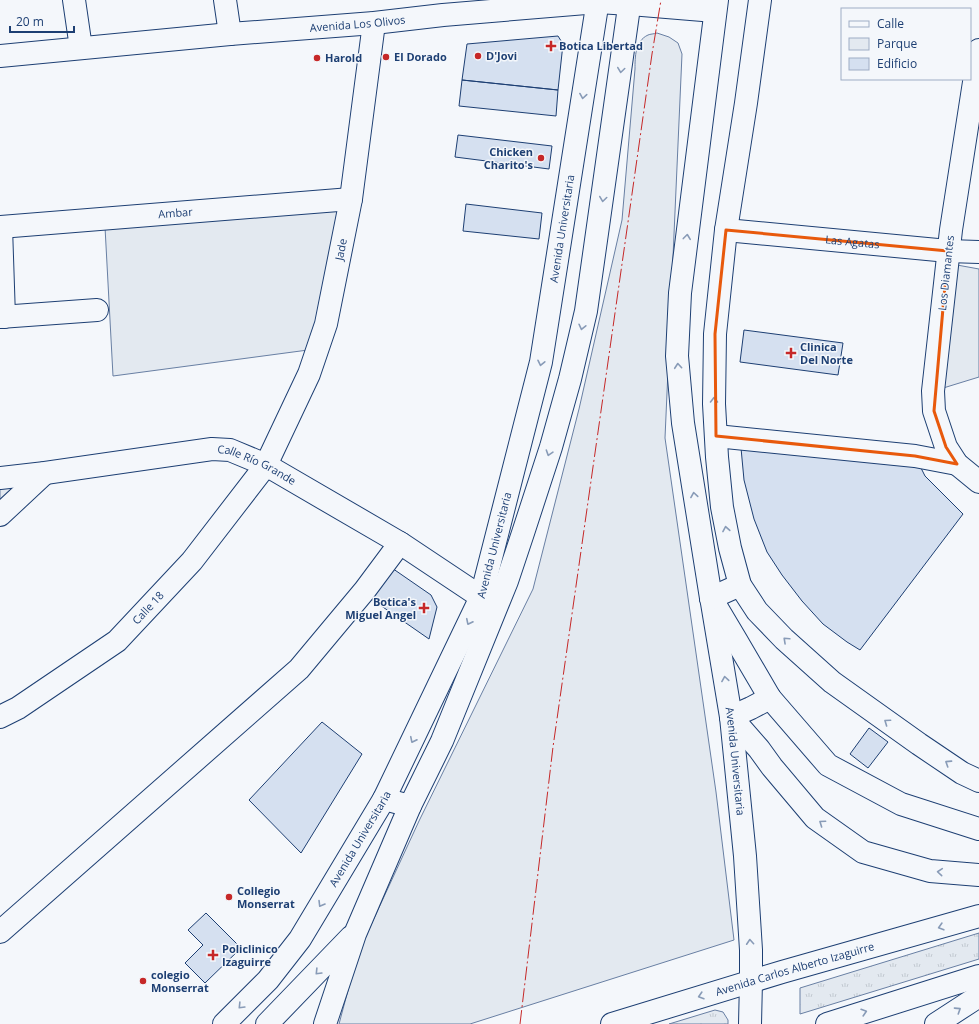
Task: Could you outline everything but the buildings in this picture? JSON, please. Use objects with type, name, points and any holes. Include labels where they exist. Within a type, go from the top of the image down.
[{"type":"street","points":[[74,0],[81,48]]},
{"type":"street","points":[[226,0],[230,34]]},
{"type":"street","points":[[760,0],[746,103],[726,230],[715,334],[714,404],[722,507],[730,548],[740,585],[757,611],[784,639],[832,682],[962,773],[979,780]]},
{"type":"street","name":"Avenida Los Olivos","points":[[0,56],[230,34],[374,23],[448,7],[598,1],[716,6]]},
{"type":"street","name":"Avenida Universitaria","points":[[224,1024],[268,980],[300,939],[384,799],[481,597],[541,362],[598,1]]},
{"type":"street","name":"Avenida Universitaria","points":[[325,1024],[354,934],[410,806],[442,742],[508,581],[522,533],[558,424],[586,311],[630,2]]},
{"type":"street","name":"Avenida Universitaria","points":[[716,6],[680,293],[677,356],[683,423],[732,717],[745,856],[751,950],[750,1024]]},
{"type":"street","name":"Jade","points":[[266,465],[309,374],[326,324],[351,199],[374,23]]},
{"type":"street","name":"Los Diamantes","points":[[978,63],[948,250],[933,391],[934,411],[946,447],[957,464],[979,482]]},
{"type":"street","name":"Ambar","points":[[1,227],[351,199]]},
{"type":"street","points":[[1,227],[2,317],[97,310]]},
{"type":"street","name":"Las Agatas","points":[[726,230],[979,252]]},
{"type":"street","points":[[716,436],[915,456],[957,464]]},
{"type":"street","name":"Calle Río Grande","points":[[0,478],[212,449],[230,450],[266,465],[400,544],[481,597]]},
{"type":"street","name":"Calle 18","points":[[0,717],[18,708],[117,641],[192,561],[266,465]]},
{"type":"street","points":[[0,515],[45,473]]},
{"type":"street","points":[[0,932],[298,670],[365,590],[400,544]]},
{"type":"street","points":[[740,585],[711,598],[770,698],[828,765],[901,804],[979,829]]},
{"type":"street","points":[[770,698],[732,717],[759,749],[772,768],[815,818],[863,852],[930,871],[979,875]]},
{"type":"street","points":[[384,799],[410,806]]},
{"type":"street","name":"Avenida Carlos Alberto Izaguirre","points":[[612,1024],[751,981],[979,916]]},
{"type":"street","points":[[268,1024],[354,934]]},
{"type":"street","points":[[827,1024],[979,976]]},
{"type":"street","points":[[936,1024],[979,996]]},
{"type":"highlighted area","points":[[726,230],[948,251],[934,411],[946,447],[957,464],[915,456],[716,436],[715,334]]},
{"type":"green space","points":[[657,33],[669,37],[678,43],[682,54],[665,438],[716,792],[734,940],[470,1024],[339,1024],[358,953],[419,821],[533,589],[579,409],[622,220],[635,59],[638,45],[644,38]]},
{"type":"green space","points":[[340,209],[317,317],[308,350],[113,376],[105,227]]},
{"type":"green space","points":[[957,265],[979,269],[979,377],[940,389]]},
{"type":"green space","points":[[20,482],[0,501],[0,484]]},
{"type":"green space","points":[[979,933],[979,959],[800,1014],[800,988]]},
{"type":"green space","points":[[715,1010],[723,1012],[728,1020],[728,1024],[669,1024]]},
{"type":"power","points":[[520,1024],[553,747],[661,0]]},
{"type":"place","name":"Botica Libertad","points":[[551,46]]},
{"type":"place","name":"D'Jovi","points":[[478,56]]},
{"type":"place","name":"El Dorado","points":[[386,57]]},
{"type":"place","name":"Harold","points":[[317,58]]},
{"type":"place","name":"Chicken Charito's","points":[[541,158]]},
{"type":"place","name":"Clinica Del Norte","points":[[791,353]]},
{"type":"place","name":"Botica's Miguel Angel","points":[[424,608]]},
{"type":"place","name":"Collegio Monserrat","points":[[229,897]]},
{"type":"place","name":"Policlinico Izaguirre","points":[[213,955]]},
{"type":"place","name":"colegio Monserrat","points":[[143,981]]}]
